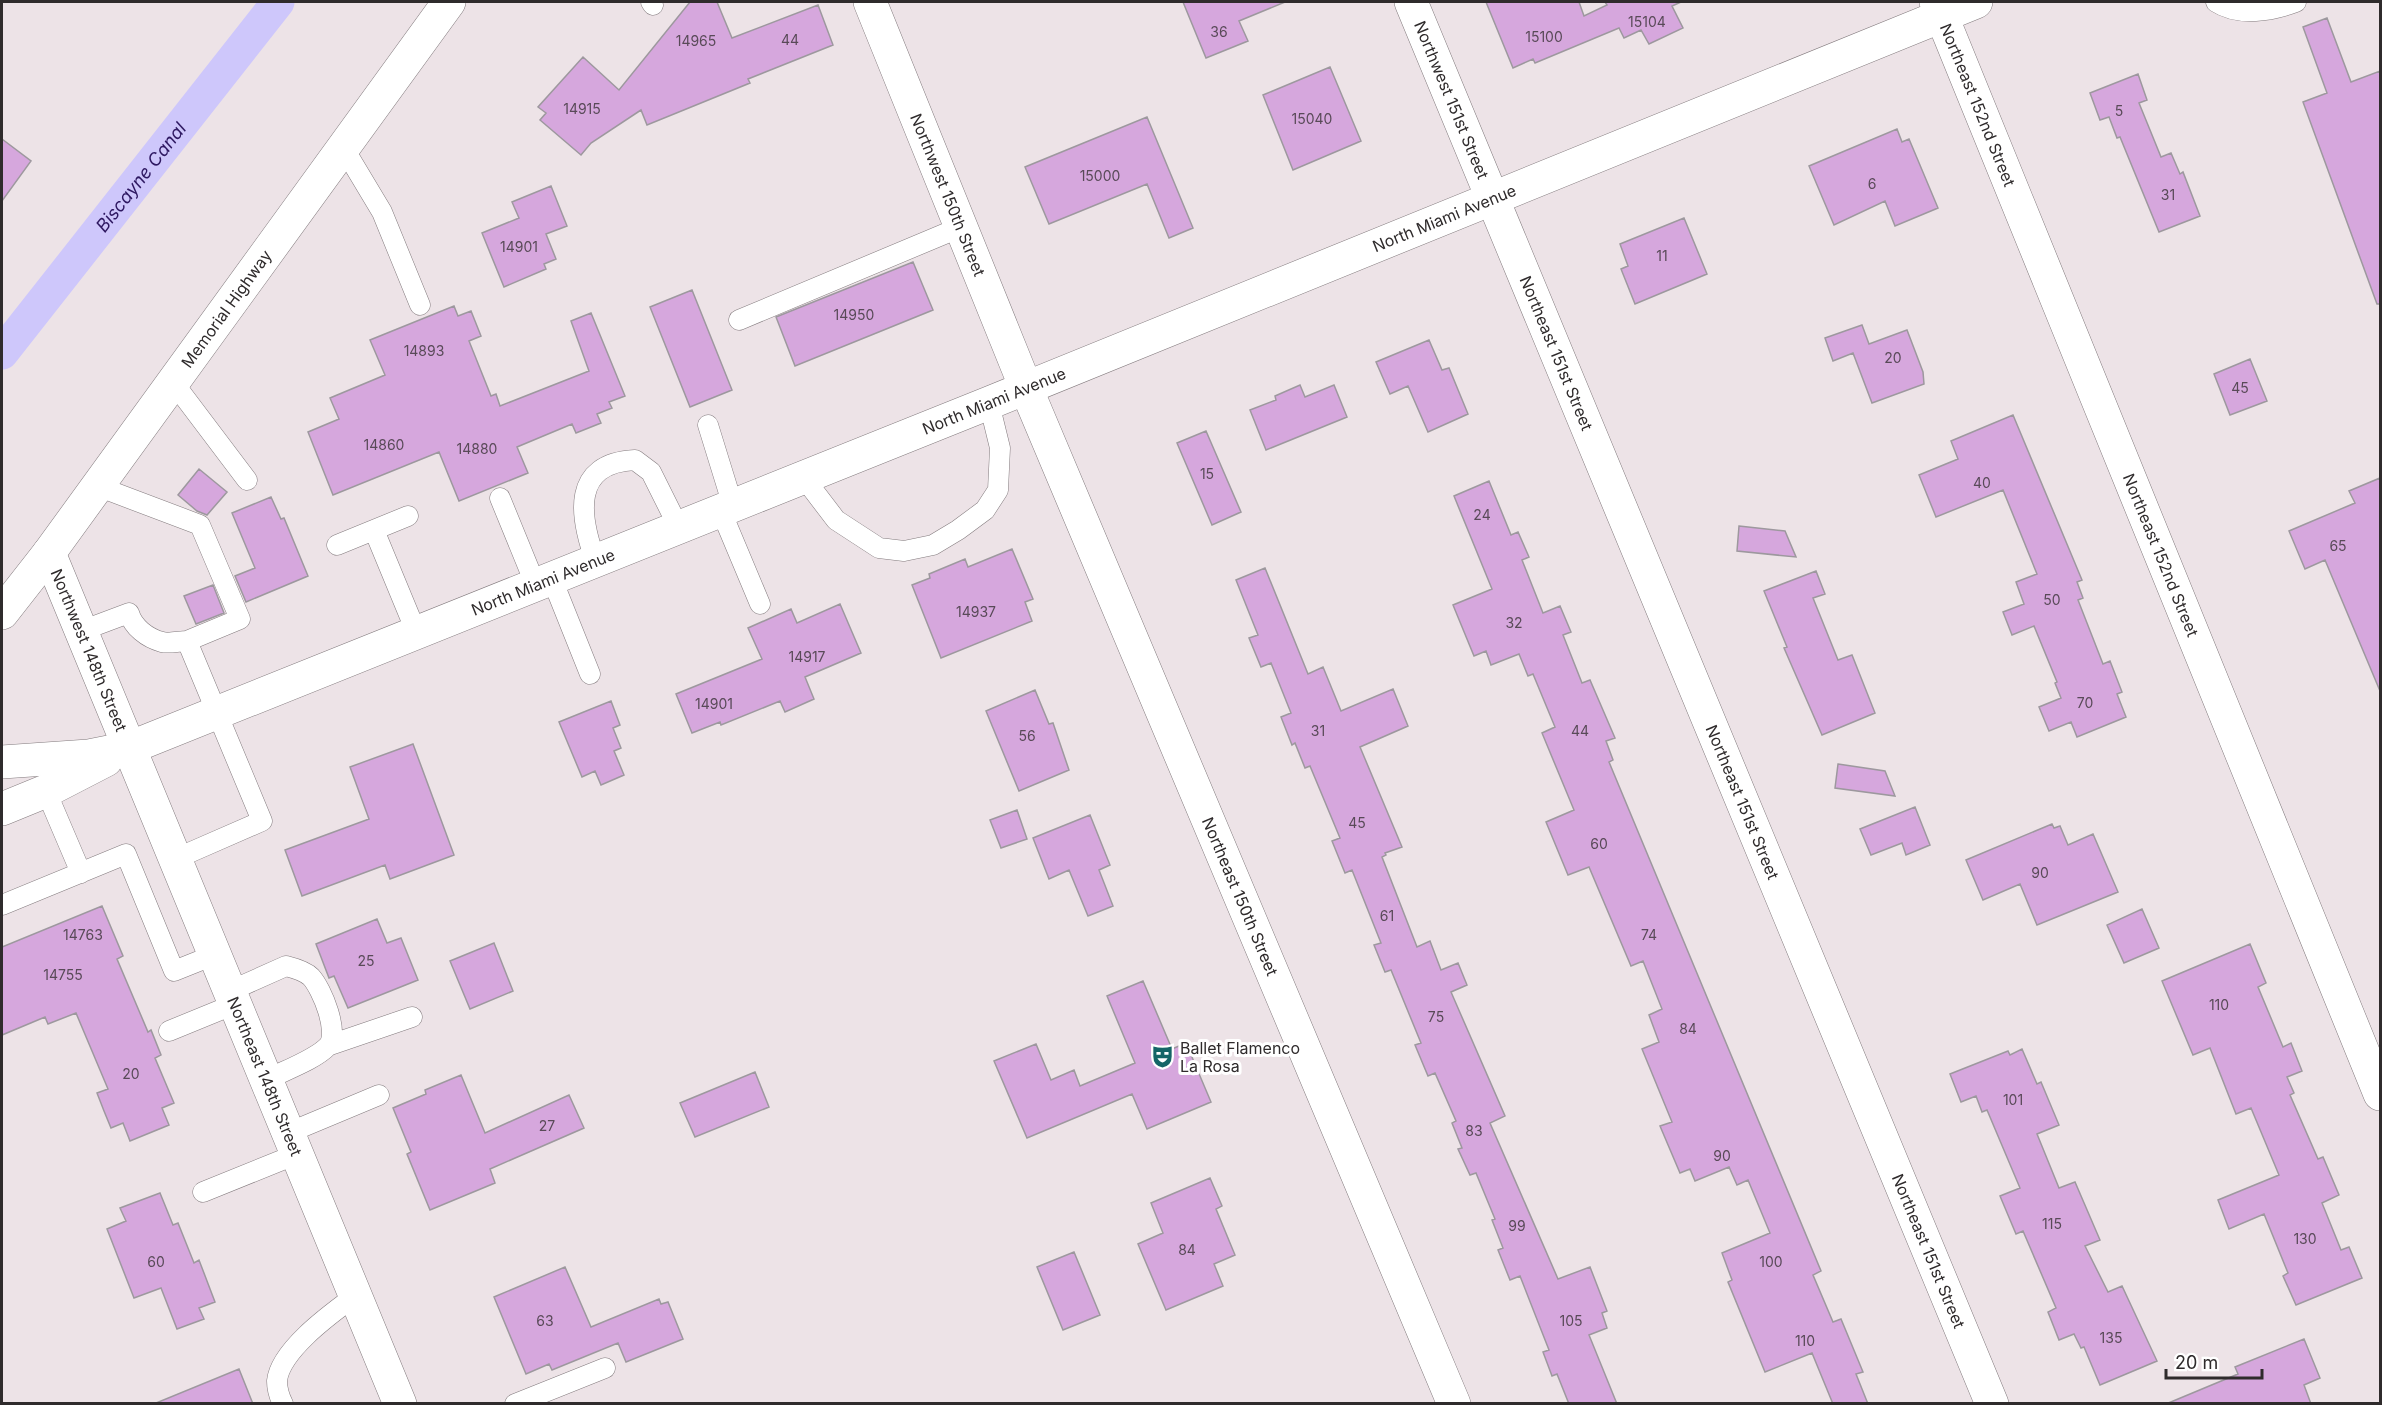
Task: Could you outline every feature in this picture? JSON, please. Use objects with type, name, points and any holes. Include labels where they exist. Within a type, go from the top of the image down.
[{"type":"street","name":"Memorial Highway","points":[[2,613],[49,553],[449,2]]},
{"type":"street","name":"Northwest 150th Street","points":[[870,2],[1026,388]]},
{"type":"street","name":"Northwest 151st Street","points":[[1412,2],[1494,198]]},
{"type":"street","name":"North Miami Avenue","points":[[2,762],[89,756],[129,748],[544,583],[1494,198],[1939,8],[1976,2]]},
{"type":"street","name":"Northeast 152nd Street","points":[[1939,8],[2380,1089]]},
{"type":"street","name":"Northeast 151st Street","points":[[1494,198],[1992,1404]]},
{"type":"street","name":"Northeast 150th Street","points":[[1026,388],[1455,1404]]},
{"type":"street","name":"Northwest 148th Street","points":[[49,553],[129,748]]},
{"type":"street","points":[[2,809],[46,791],[129,748]]},
{"type":"street","name":"Northeast 148th Street","points":[[129,748],[400,1404]]},
{"type":"lane","points":[[2216,2],[2246,12],[2296,2]]},
{"type":"lane","points":[[343,147],[382,212],[420,305]]},
{"type":"lane","points":[[739,320],[961,228]]},
{"type":"lane","points":[[173,382],[247,480]]},
{"type":"lane","points":[[804,478],[836,520],[879,548],[904,551],[933,545],[985,510],[998,490],[1000,448],[989,403]]},
{"type":"lane","points":[[708,425],[727,508],[760,604]]},
{"type":"lane","points":[[596,562],[586,536],[583,511],[587,487],[607,465],[635,460],[651,472],[679,528]]},
{"type":"lane","points":[[81,631],[129,613],[138,629],[163,642],[187,641],[240,619],[200,525],[97,486]]},
{"type":"lane","points":[[500,498],[591,674]]},
{"type":"lane","points":[[337,545],[408,516]]},
{"type":"lane","points":[[374,530],[417,634]]},
{"type":"lane","points":[[175,859],[262,820],[187,641]]},
{"type":"lane","points":[[46,791],[81,873]]},
{"type":"lane","points":[[2,905],[126,855],[174,971],[214,955]]},
{"type":"lane","points":[[169,1030],[232,998],[286,966],[310,975],[321,992],[330,1017],[332,1034],[330,1045]]},
{"type":"lane","points":[[266,1080],[321,1052],[330,1045],[411,1017]]},
{"type":"lane","points":[[203,1192],[379,1095]]},
{"type":"lane","points":[[283,1404],[278,1393],[277,1379],[285,1359],[330,1314],[356,1296]]},
{"type":"lane","points":[[515,1404],[605,1368]]},
{"type":"building","points":[[690,2],[717,2],[732,38],[818,5],[833,45],[748,79],[750,83],[647,125],[641,110],[591,143],[581,155],[540,120],[546,113],[538,107],[583,57],[619,90]]},
{"type":"building","points":[[1183,2],[1285,2],[1239,21],[1248,41],[1206,58]]},
{"type":"building","points":[[1486,2],[1579,2],[1584,16],[1607,5],[1605,2],[1681,2],[1672,6],[1683,28],[1649,44],[1641,30],[1624,38],[1619,28],[1535,63],[1533,59],[1513,68]]},
{"type":"building","points":[[2327,18],[2351,82],[2380,71],[2380,304],[2377,304],[2303,102],[2327,93],[2303,27]]},
{"type":"building","points":[[1330,67],[1361,141],[1293,170],[1263,95]]},
{"type":"building","points":[[2138,74],[2147,100],[2139,103],[2161,157],[2171,153],[2180,174],[2183,172],[2200,216],[2159,232],[2120,137],[2117,138],[2109,117],[2100,120],[2090,93]]},
{"type":"building","points":[[1147,117],[1193,228],[1169,238],[1147,184],[1049,224],[1025,167]]},
{"type":"building","points":[[1897,129],[1902,142],[1909,139],[1938,208],[1895,226],[1885,201],[1834,225],[1809,166]]},
{"type":"building","points":[[2,139],[31,161],[2,201]]},
{"type":"building","points":[[551,186],[567,226],[546,234],[556,259],[544,264],[546,269],[504,287],[482,233],[519,218],[512,202]]},
{"type":"building","points":[[1684,218],[1707,274],[1635,304],[1621,269],[1628,266],[1620,244]]},
{"type":"building","points":[[913,262],[933,310],[795,366],[776,317]]},
{"type":"building","points":[[692,290],[732,390],[690,407],[650,307]]},
{"type":"building","points":[[454,306],[458,316],[471,311],[481,336],[469,341],[491,396],[496,394],[500,406],[589,371],[571,321],[591,313],[625,396],[609,402],[612,408],[597,414],[601,423],[576,433],[572,424],[517,447],[528,473],[459,501],[439,452],[333,495],[308,432],[339,419],[330,398],[385,375],[370,340]]},
{"type":"building","points":[[1862,325],[1869,344],[1907,330],[1923,372],[1924,384],[1872,403],[1853,353],[1833,361],[1825,338]]},
{"type":"building","points":[[1429,340],[1442,370],[1449,368],[1468,414],[1428,432],[1408,386],[1390,394],[1376,362]]},
{"type":"building","points":[[2250,359],[2267,401],[2230,415],[2214,374]]},
{"type":"building","points":[[1300,385],[1305,397],[1334,385],[1347,417],[1266,450],[1250,410],[1276,400],[1275,396]]},
{"type":"building","points":[[2013,415],[2082,580],[2077,582],[2083,598],[2078,600],[2103,664],[2110,661],[2122,692],[2117,694],[2126,717],[2077,737],[2071,722],[2049,731],[2039,707],[2061,698],[2055,683],[2057,682],[2034,626],[2012,635],[2003,612],[2024,604],[2016,582],[2037,574],[2003,490],[1936,517],[1919,475],[1958,459],[1951,441]]},
{"type":"building","points":[[1206,431],[1241,512],[1212,525],[1177,443]]},
{"type":"building","points":[[199,469],[227,492],[207,515],[197,511],[178,495]]},
{"type":"building","points":[[2380,478],[2380,691],[2325,560],[2305,569],[2289,531],[2355,503],[2349,491]]},
{"type":"building","points":[[1489,481],[1511,535],[1518,532],[1529,557],[1522,560],[1543,613],[1560,606],[1571,632],[1563,635],[1582,683],[1590,680],[1615,738],[1606,741],[1613,760],[1609,762],[1821,1271],[1813,1275],[1833,1322],[1841,1319],[1863,1372],[1856,1374],[1868,1404],[1833,1404],[1812,1353],[1765,1372],[1728,1282],[1732,1280],[1722,1253],[1770,1233],[1748,1180],[1737,1185],[1729,1167],[1695,1181],[1690,1169],[1680,1173],[1660,1126],[1672,1122],[1642,1049],[1659,1042],[1649,1015],[1662,1009],[1643,961],[1631,966],[1589,867],[1568,875],[1546,822],[1574,810],[1542,733],[1555,727],[1533,674],[1528,676],[1519,654],[1491,665],[1486,651],[1474,656],[1453,605],[1492,589],[1454,496]]},
{"type":"building","points":[[271,497],[281,519],[284,518],[308,576],[246,602],[235,576],[255,568],[232,513]]},
{"type":"building","points":[[1739,526],[1785,531],[1796,557],[1737,551]]},
{"type":"building","points":[[1012,549],[1033,599],[1025,602],[1032,621],[941,658],[912,585],[930,578],[929,574],[965,559],[968,567]]},
{"type":"building","points":[[1265,568],[1308,674],[1323,667],[1341,711],[1393,689],[1408,726],[1360,747],[1402,847],[1385,853],[1386,855],[1382,857],[1417,947],[1430,941],[1441,970],[1458,963],[1467,985],[1451,992],[1505,1116],[1490,1123],[1558,1279],[1590,1267],[1607,1311],[1602,1313],[1607,1328],[1589,1335],[1617,1404],[1569,1404],[1557,1374],[1552,1376],[1543,1352],[1549,1350],[1520,1276],[1510,1280],[1498,1250],[1503,1248],[1492,1220],[1495,1219],[1476,1173],[1470,1175],[1458,1149],[1462,1148],[1452,1123],[1456,1121],[1435,1073],[1428,1076],[1415,1045],[1421,1043],[1391,970],[1385,972],[1374,945],[1381,943],[1352,870],[1345,873],[1332,841],[1340,838],[1310,766],[1305,768],[1295,743],[1292,745],[1281,717],[1291,713],[1271,663],[1261,667],[1249,638],[1258,635],[1236,580]]},
{"type":"building","points":[[1816,571],[1825,594],[1813,598],[1838,660],[1852,655],[1875,713],[1822,735],[1784,648],[1787,647],[1764,591]]},
{"type":"building","points":[[213,585],[224,613],[196,624],[184,596]]},
{"type":"building","points":[[840,604],[861,653],[805,677],[814,699],[785,712],[780,701],[721,725],[720,722],[692,733],[676,694],[762,659],[748,628],[791,609],[797,623]]},
{"type":"building","points":[[1035,690],[1049,724],[1053,723],[1069,770],[1019,791],[986,711]]},
{"type":"building","points":[[611,701],[620,725],[613,728],[621,748],[614,751],[624,775],[601,785],[595,771],[582,777],[559,722]]},
{"type":"building","points":[[413,744],[454,855],[390,879],[385,865],[302,896],[285,850],[369,819],[350,767]]},
{"type":"building","points":[[1838,764],[1885,771],[1895,796],[1835,788]]},
{"type":"building","points":[[1915,807],[1930,845],[1906,855],[1902,843],[1871,855],[1860,829]]},
{"type":"building","points":[[1017,810],[1027,839],[1001,848],[990,820]]},
{"type":"building","points":[[1090,815],[1110,865],[1099,870],[1113,906],[1088,916],[1069,870],[1049,879],[1033,838]]},
{"type":"building","points":[[2052,824],[2054,828],[2060,826],[2068,845],[2093,834],[2118,892],[2037,925],[2020,884],[1983,900],[1966,860]]},
{"type":"building","points":[[102,906],[123,956],[117,959],[148,1032],[151,1030],[161,1055],[155,1058],[174,1103],[162,1108],[169,1125],[130,1141],[123,1123],[111,1128],[97,1093],[108,1089],[76,1013],[48,1024],[45,1017],[2,1035],[2,947]]},
{"type":"building","points":[[2142,909],[2159,948],[2124,963],[2107,925]]},
{"type":"building","points":[[377,919],[387,943],[401,938],[418,980],[348,1008],[334,976],[329,978],[316,944]]},
{"type":"building","points":[[494,943],[513,991],[470,1009],[450,961]]},
{"type":"building","points":[[2250,944],[2266,983],[2258,987],[2283,1047],[2291,1043],[2302,1071],[2287,1077],[2294,1093],[2290,1095],[2318,1159],[2323,1157],[2339,1195],[2322,1203],[2341,1250],[2349,1247],[2362,1278],[2296,1305],[2283,1276],[2288,1273],[2264,1214],[2229,1229],[2218,1200],[2279,1175],[2251,1108],[2236,1114],[2210,1048],[2193,1055],[2162,981]]},
{"type":"building","name":"Ballet Flamenco La Rosa","points":[[1143,981],[1172,1049],[1186,1043],[1211,1102],[1147,1129],[1132,1094],[1027,1138],[994,1061],[1036,1044],[1051,1080],[1074,1070],[1080,1086],[1135,1063],[1107,996]]},
{"type":"building","points":[[2022,1049],[2037,1084],[2041,1082],[2059,1125],[2037,1134],[2059,1188],[2075,1182],[2100,1240],[2085,1246],[2108,1292],[2122,1286],[2157,1361],[2100,1385],[2084,1347],[2081,1348],[2074,1334],[2059,1340],[2048,1312],[2056,1308],[2023,1231],[2016,1234],[2000,1196],[2020,1188],[1987,1110],[1982,1112],[1976,1096],[1961,1102],[1950,1074],[2008,1051],[2010,1055]]},
{"type":"building","points":[[755,1072],[769,1107],[695,1137],[680,1103]]},
{"type":"building","points":[[461,1075],[485,1133],[569,1095],[584,1128],[490,1169],[495,1183],[430,1210],[407,1154],[411,1152],[393,1108],[426,1094],[425,1090]]},
{"type":"building","points":[[1210,1178],[1222,1206],[1216,1209],[1235,1255],[1214,1264],[1223,1286],[1166,1310],[1138,1244],[1163,1233],[1151,1203]]},
{"type":"building","points":[[160,1193],[173,1225],[178,1223],[194,1263],[199,1260],[215,1302],[199,1308],[204,1319],[177,1329],[161,1288],[134,1298],[107,1229],[126,1221],[120,1208]]},
{"type":"building","points":[[1074,1252],[1100,1315],[1063,1330],[1037,1267]]},
{"type":"building","points":[[565,1267],[591,1327],[659,1299],[661,1304],[668,1302],[683,1339],[626,1362],[618,1343],[552,1370],[549,1364],[526,1374],[494,1297]]},
{"type":"building","points":[[2304,1339],[2320,1378],[2304,1385],[2311,1404],[2166,1404],[2238,1374],[2235,1367]]},
{"type":"building","points":[[239,1369],[253,1404],[156,1403]]},
{"type":"waterway","name":"Biscayne Canal","points":[[2,353],[278,2]]},
{"type":"place","name":"Ballet Flamenco La Rosa","points":[[1162,1057]]}]
